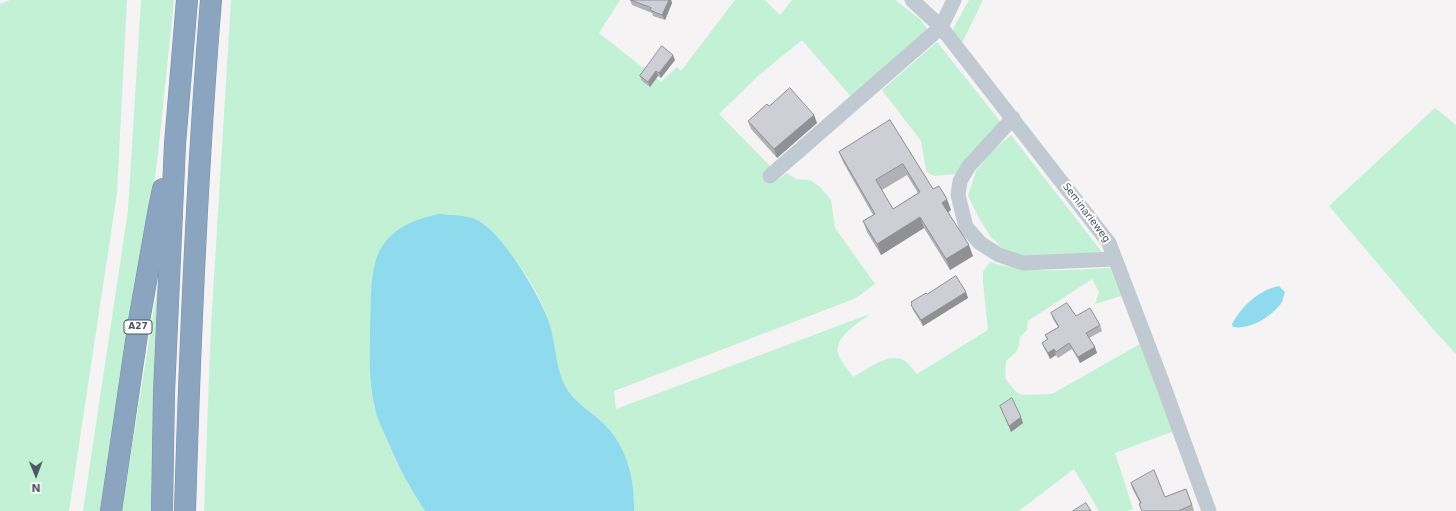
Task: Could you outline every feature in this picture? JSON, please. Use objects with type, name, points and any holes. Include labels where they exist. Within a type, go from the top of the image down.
[{"type":"highway","name":"A27","points":[[162,511],[164,394],[175,144],[187,0]]},
{"type":"highway","points":[[185,511],[188,394],[196,215],[211,0]]},
{"type":"highway","name":"A27","points":[[111,511],[149,260],[159,208],[175,144]]},
{"type":"street","name":"Seminarieweg","points":[[912,0],[941,27],[1109,243],[1161,378],[1209,511]]},
{"type":"street","points":[[770,176],[941,27],[954,0]]},
{"type":"street","points":[[1012,118],[968,166],[960,181],[958,195],[966,227],[980,243],[999,255],[1023,263],[1115,259]]},
{"type":"green space","points":[[10,0],[127,0],[117,193],[69,511],[0,511],[0,4]]},
{"type":"green space","points":[[141,0],[174,0],[158,154],[105,511],[83,511],[128,211]]},
{"type":"green space","points":[[231,0],[620,0],[599,33],[661,82],[677,67],[681,71],[735,0],[765,0],[780,15],[792,0],[895,0],[920,19],[929,31],[853,99],[802,40],[759,75],[719,114],[773,169],[765,176],[772,184],[787,173],[796,179],[810,180],[820,187],[831,200],[835,228],[875,284],[856,298],[614,391],[616,409],[870,314],[853,326],[842,337],[839,343],[839,356],[853,377],[882,361],[895,358],[906,361],[917,374],[988,330],[983,272],[990,262],[1005,266],[1034,270],[1110,268],[1121,296],[1095,304],[1099,292],[1092,279],[1028,321],[1027,330],[1020,337],[1017,351],[1006,361],[1005,378],[1016,391],[1022,395],[1052,394],[1140,344],[1174,431],[1115,453],[1133,509],[1127,511],[1099,511],[1074,469],[1019,511],[634,511],[631,475],[628,463],[618,441],[602,422],[568,392],[559,371],[549,322],[537,294],[520,266],[509,252],[499,240],[476,220],[375,262],[371,312],[370,355],[371,388],[375,408],[395,459],[425,511],[204,511],[211,327]]},
{"type":"green space","points":[[969,0],[983,0],[961,45],[953,33],[953,29]]},
{"type":"green space","points":[[937,42],[1003,125],[956,174],[935,176],[929,174],[926,170],[921,141],[882,90]]},
{"type":"green space","points":[[1435,108],[1456,125],[1456,354],[1329,206]]},
{"type":"green space","points":[[1011,135],[1105,256],[1030,259],[1003,249],[991,237],[980,220],[968,196],[976,171],[993,150]]},
{"type":"green space","points":[[161,265],[155,511],[122,511],[123,503]]},
{"type":"water","points":[[439,214],[457,215],[471,218],[485,225],[507,249],[518,264],[537,296],[549,322],[559,371],[565,386],[577,401],[611,431],[618,441],[628,463],[631,475],[634,511],[425,511],[399,467],[378,420],[376,412],[371,388],[370,367],[371,294],[373,271],[378,254],[391,235],[403,226]]},
{"type":"water","points":[[1279,286],[1285,292],[1282,302],[1273,312],[1254,324],[1233,327],[1232,324],[1236,317],[1246,305],[1258,295]]},
{"type":"building","points":[[631,0],[669,0],[662,15],[650,10],[651,8]]},
{"type":"building","points":[[662,46],[673,55],[659,73],[656,71],[648,82],[640,76]]},
{"type":"building","points":[[790,88],[814,115],[774,149],[748,121],[767,104],[769,106]]},
{"type":"building","points":[[890,120],[933,189],[939,186],[947,199],[942,203],[969,245],[946,259],[920,217],[877,244],[863,221],[875,214],[839,152]],"holes":[[[903,164],[920,192],[893,209],[876,180]]]},
{"type":"building","points":[[956,276],[966,292],[921,320],[911,305],[911,302]]},
{"type":"building","points":[[1067,303],[1076,316],[1090,308],[1100,325],[1086,333],[1095,347],[1078,357],[1069,343],[1056,352],[1054,349],[1048,353],[1042,343],[1048,339],[1045,335],[1059,327],[1051,313]]},
{"type":"building","points":[[1012,398],[1021,417],[1009,426],[1000,406]]},
{"type":"building","points":[[1154,470],[1165,497],[1186,489],[1192,505],[1178,511],[1142,511],[1139,504],[1141,503],[1131,483]]},
{"type":"building","points":[[1086,503],[1091,511],[1073,511]]}]
